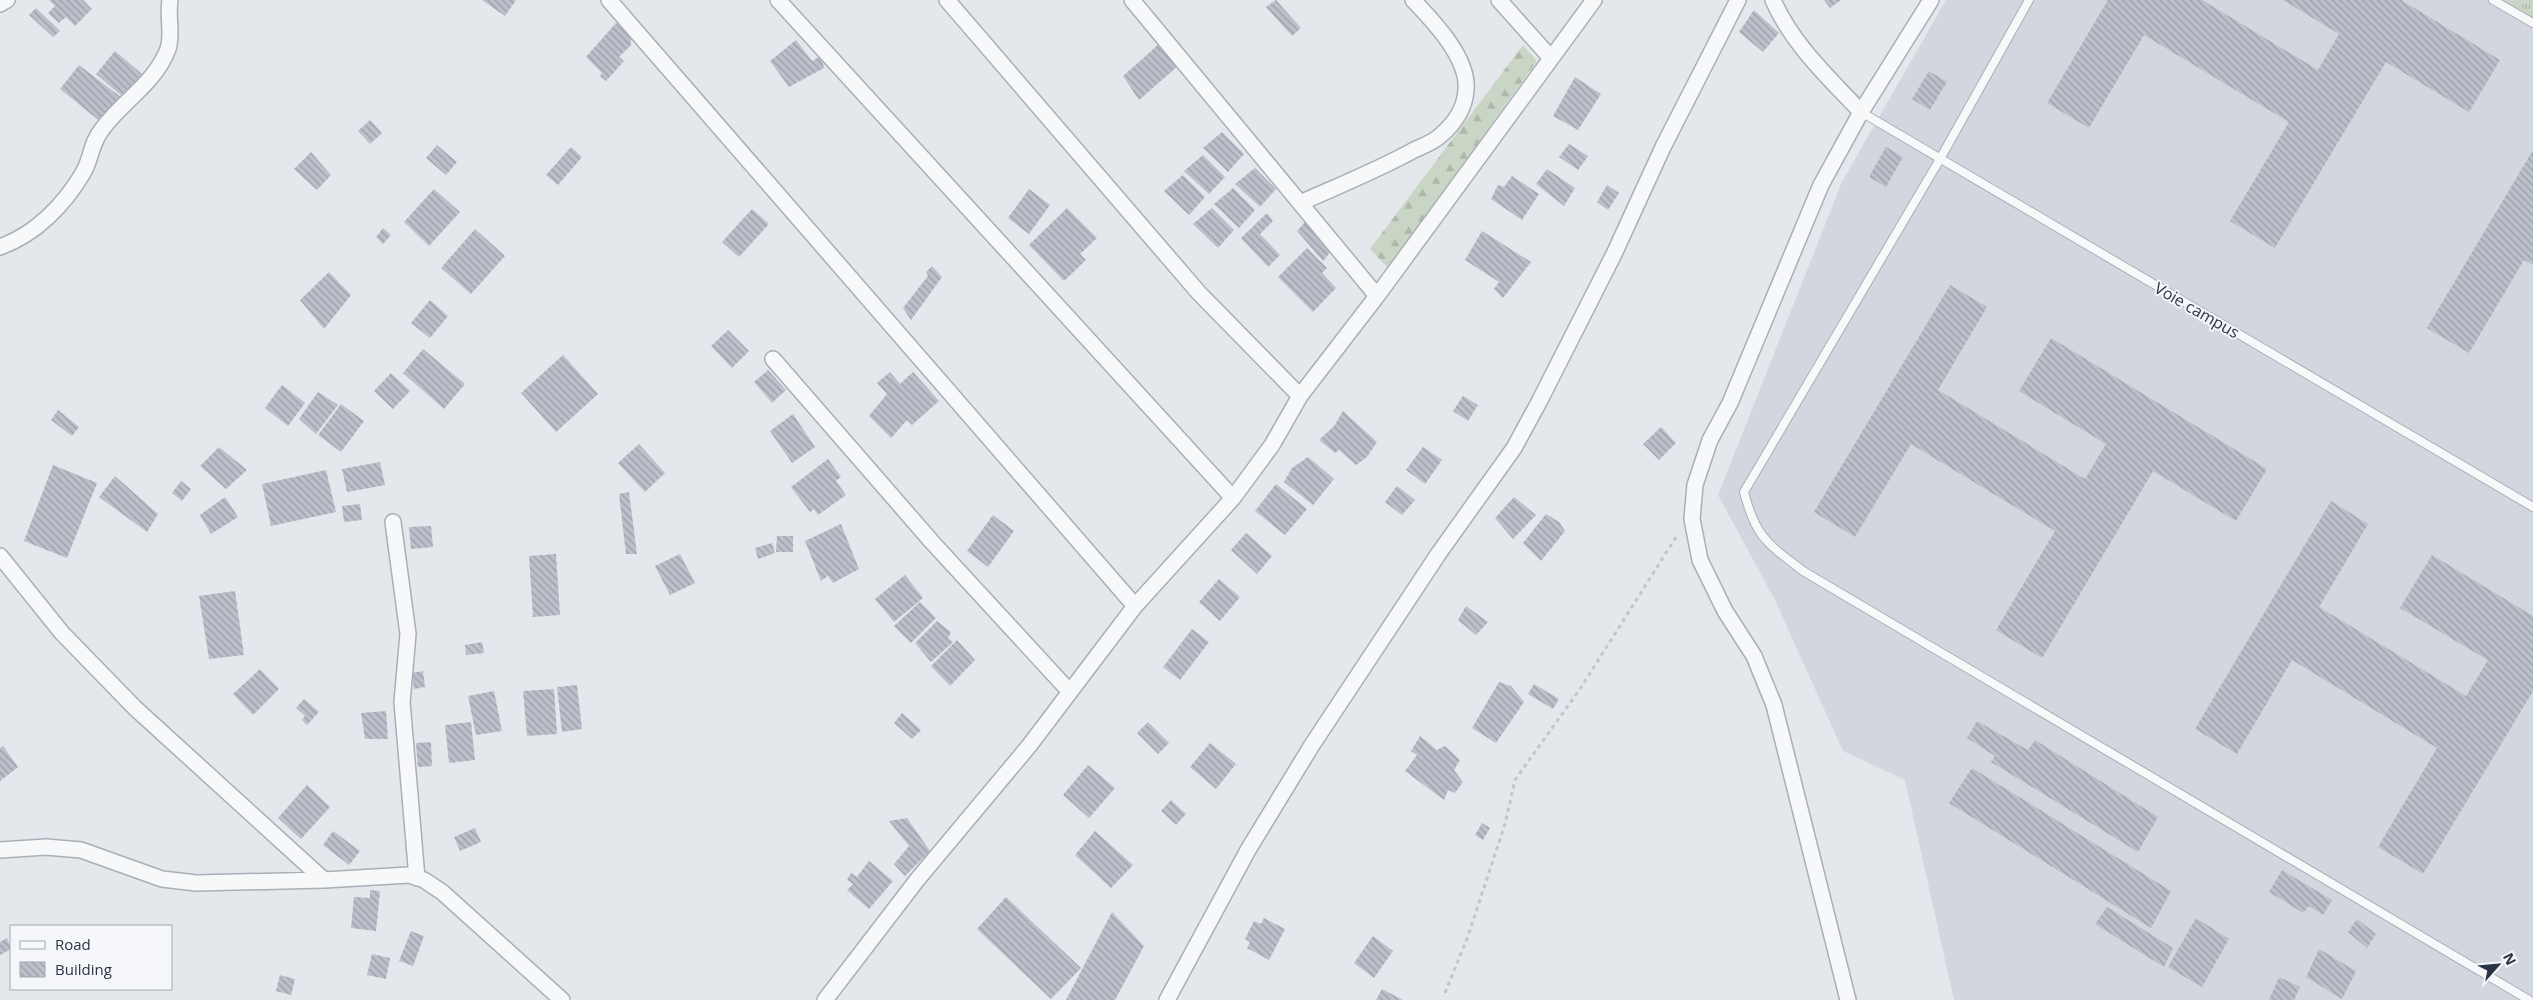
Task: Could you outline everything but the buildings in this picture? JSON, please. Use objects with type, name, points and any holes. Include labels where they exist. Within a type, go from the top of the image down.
[{"type":"street","points":[[0,4],[7,0]]},
{"type":"street","points":[[0,247],[29,233],[50,216],[84,171],[92,144],[104,127],[155,74],[169,47],[170,0]]},
{"type":"street","points":[[609,0],[1135,606]]},
{"type":"street","points":[[778,0],[1233,498]]},
{"type":"street","points":[[948,0],[1199,292],[1300,396]]},
{"type":"street","points":[[1132,0],[1377,296]]},
{"type":"street","points":[[1300,203],[1414,151],[1440,137],[1454,121],[1463,104],[1467,88],[1460,61],[1438,27],[1413,0]]},
{"type":"street","points":[[1499,0],[1550,58]]},
{"type":"street","points":[[825,1000],[917,880],[1030,746],[1135,606],[1233,498],[1272,445],[1300,396],[1377,296],[1594,0]]},
{"type":"street","points":[[1167,1000],[1248,850],[1312,745],[1439,553],[1514,448],[1540,402],[1610,262],[1663,147],[1738,0]]},
{"type":"street","points":[[1773,0],[1781,19],[1812,61],[1862,112]]},
{"type":"street","points":[[1848,1000],[1774,704],[1754,656],[1725,611],[1700,560],[1692,519],[1696,485],[1710,440],[1730,403],[1822,185],[1862,112],[1930,0]]},
{"type":"street","points":[[773,360],[932,542],[1070,692]]},
{"type":"street","points":[[393,522],[408,634],[402,702],[417,878]]},
{"type":"street","points":[[0,556],[62,633],[135,708],[324,880]]},
{"type":"street","points":[[0,850],[46,847],[81,850],[162,880],[196,883],[409,876],[417,878],[442,892],[562,1000]]},
{"type":"lane","points":[[2029,0],[1940,159],[1744,492],[1758,532],[1769,544],[1803,571],[2529,1000]]},
{"type":"lane","points":[[2492,0],[2533,23]]},
{"type":"lane","name":"Voie campus","points":[[1862,112],[2533,507]]},
{"type":"path","points":[[1445,993],[1468,936],[1505,824],[1515,780],[1580,689],[1693,510]]},
{"type":"shaded area","points":[[1946,0],[2533,0],[2533,1000],[1954,1000],[1905,780],[1843,751],[1774,598],[1718,495],[1842,182]]},
{"type":"green space","points":[[2497,0],[2533,0],[2533,20]]},
{"type":"green space","points":[[1523,45],[1537,61],[1388,268],[1370,249]]}]
